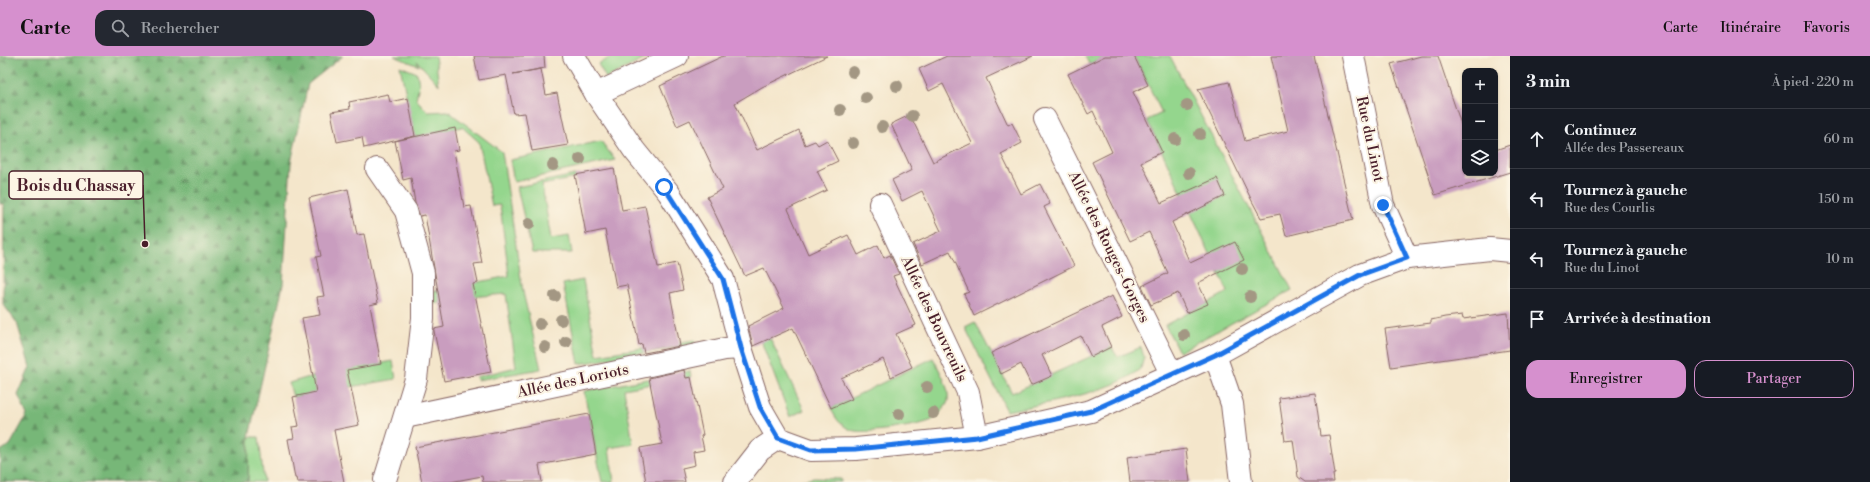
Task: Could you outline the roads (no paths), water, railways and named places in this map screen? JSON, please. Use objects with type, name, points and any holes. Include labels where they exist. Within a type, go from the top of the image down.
[{"type":"street","points":[[574,56],[596,94],[634,150],[669,193],[723,279],[741,348],[760,407],[778,438],[808,449],[856,449],[977,437],[1091,411],[1215,355],[1360,275],[1407,258],[1490,249],[1510,251]]},
{"type":"street","points":[[596,94],[677,56]]},
{"type":"street","name":"Rue du Linot","points":[[1353,56],[1383,205],[1407,258]]},
{"type":"street","name":"Allée des Rouges-Gorges","points":[[1045,119],[1172,375]]},
{"type":"street","points":[[377,169],[406,211],[424,272],[422,318],[416,379],[385,480]]},
{"type":"street","name":"Allée des Bouvreuils","points":[[880,204],[968,392],[977,437]]},
{"type":"street","name":"Allée des Loriots","points":[[405,417],[725,349],[741,348]]},
{"type":"street","points":[[1215,355],[1232,404],[1241,482]]},
{"type":"street","points":[[735,482],[760,450],[778,438]]},
{"type":"place","name":"Bois du Chassay","points":[[145,244]]}]
